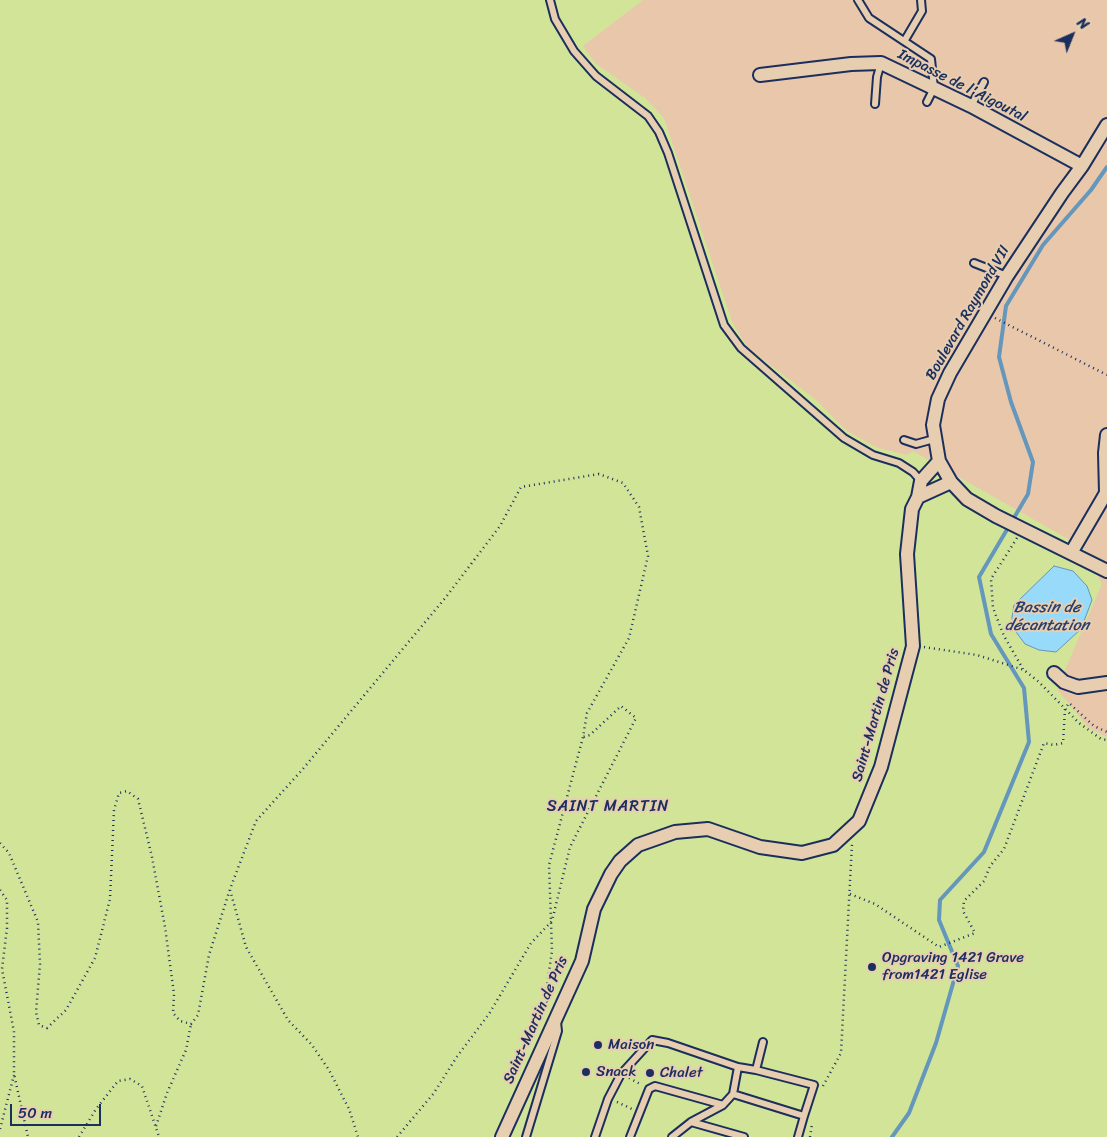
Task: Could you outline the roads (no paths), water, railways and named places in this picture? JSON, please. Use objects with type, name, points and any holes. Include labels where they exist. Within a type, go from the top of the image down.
[{"type":"street","name":"Impasse de l'Aigoutal","points":[[760,75],[851,64],[881,63],[971,106],[1082,166]]},
{"type":"street","name":"Boulevard Raymond VII","points":[[1107,125],[1082,166],[1007,276],[943,388],[934,414],[934,439],[939,461],[951,482],[967,499],[996,516],[1107,571]]},
{"type":"street","points":[[1071,553],[1106,493],[1107,435]]},
{"type":"street","points":[[921,481],[939,461]]},
{"type":"street","name":"Saint-Martin de Pris","points":[[503,1134],[582,961],[594,909],[610,874],[620,861],[638,845],[674,832],[708,829],[760,847],[802,853],[833,845],[859,821],[881,767],[913,646],[907,554],[912,509],[918,497],[921,481]]},
{"type":"street","points":[[918,497],[951,482]]},
{"type":"street","points":[[1054,673],[1064,682],[1078,687],[1107,683]]},
{"type":"lane","points":[[550,0],[556,19],[574,51],[596,76],[648,116],[659,132],[668,153],[724,325],[741,348],[844,438],[873,455],[899,463],[921,481],[930,492]]},
{"type":"lane","points":[[858,0],[869,18],[905,40],[931,59],[934,88],[927,102]]},
{"type":"lane","points":[[905,40],[922,11],[921,0]]},
{"type":"lane","points":[[875,104],[876,77],[881,63]]},
{"type":"lane","points":[[971,106],[984,82]]},
{"type":"lane","points":[[974,263],[1007,276]]},
{"type":"lane","points":[[904,440],[916,444],[934,439]]},
{"type":"lane","points":[[526,1137],[558,1031],[557,1013]]},
{"type":"lane","points":[[595,1137],[608,1099],[621,1074],[652,1040],[668,1043],[738,1067],[814,1085],[798,1137]]},
{"type":"lane","points":[[756,1070],[763,1042]]},
{"type":"lane","points":[[672,1137],[691,1122],[723,1105],[733,1094],[738,1067]]},
{"type":"lane","points":[[630,1137],[649,1089],[655,1086],[723,1105]]},
{"type":"lane","points":[[733,1094],[804,1116]]},
{"type":"lane","points":[[691,1122],[744,1137]]},
{"type":"water","name":"Bassin de décantation","points":[[1054,566],[1073,571],[1087,586],[1092,600],[1081,629],[1056,652],[1039,650],[1025,644],[1013,628],[1012,617],[1014,605]]},
{"type":"waterway","points":[[892,1137],[909,1113],[936,1043],[958,966],[939,920],[940,900],[984,852],[1029,742],[1024,688],[991,634],[979,577],[1028,494],[1033,462],[1011,402],[999,357],[1006,306],[1043,245],[1091,190],[1107,167]]},
{"type":"place","name":"Opgraving 1421 Grave from1421 Eglise","points":[[872,967]]},
{"type":"place","name":"Maison","points":[[598,1045]]},
{"type":"place","name":"Snack","points":[[586,1072]]},
{"type":"place","name":"Chalet","points":[[650,1073]]},
{"type":"district","name":"SAINT MARTIN","points":[[608,807]]}]
